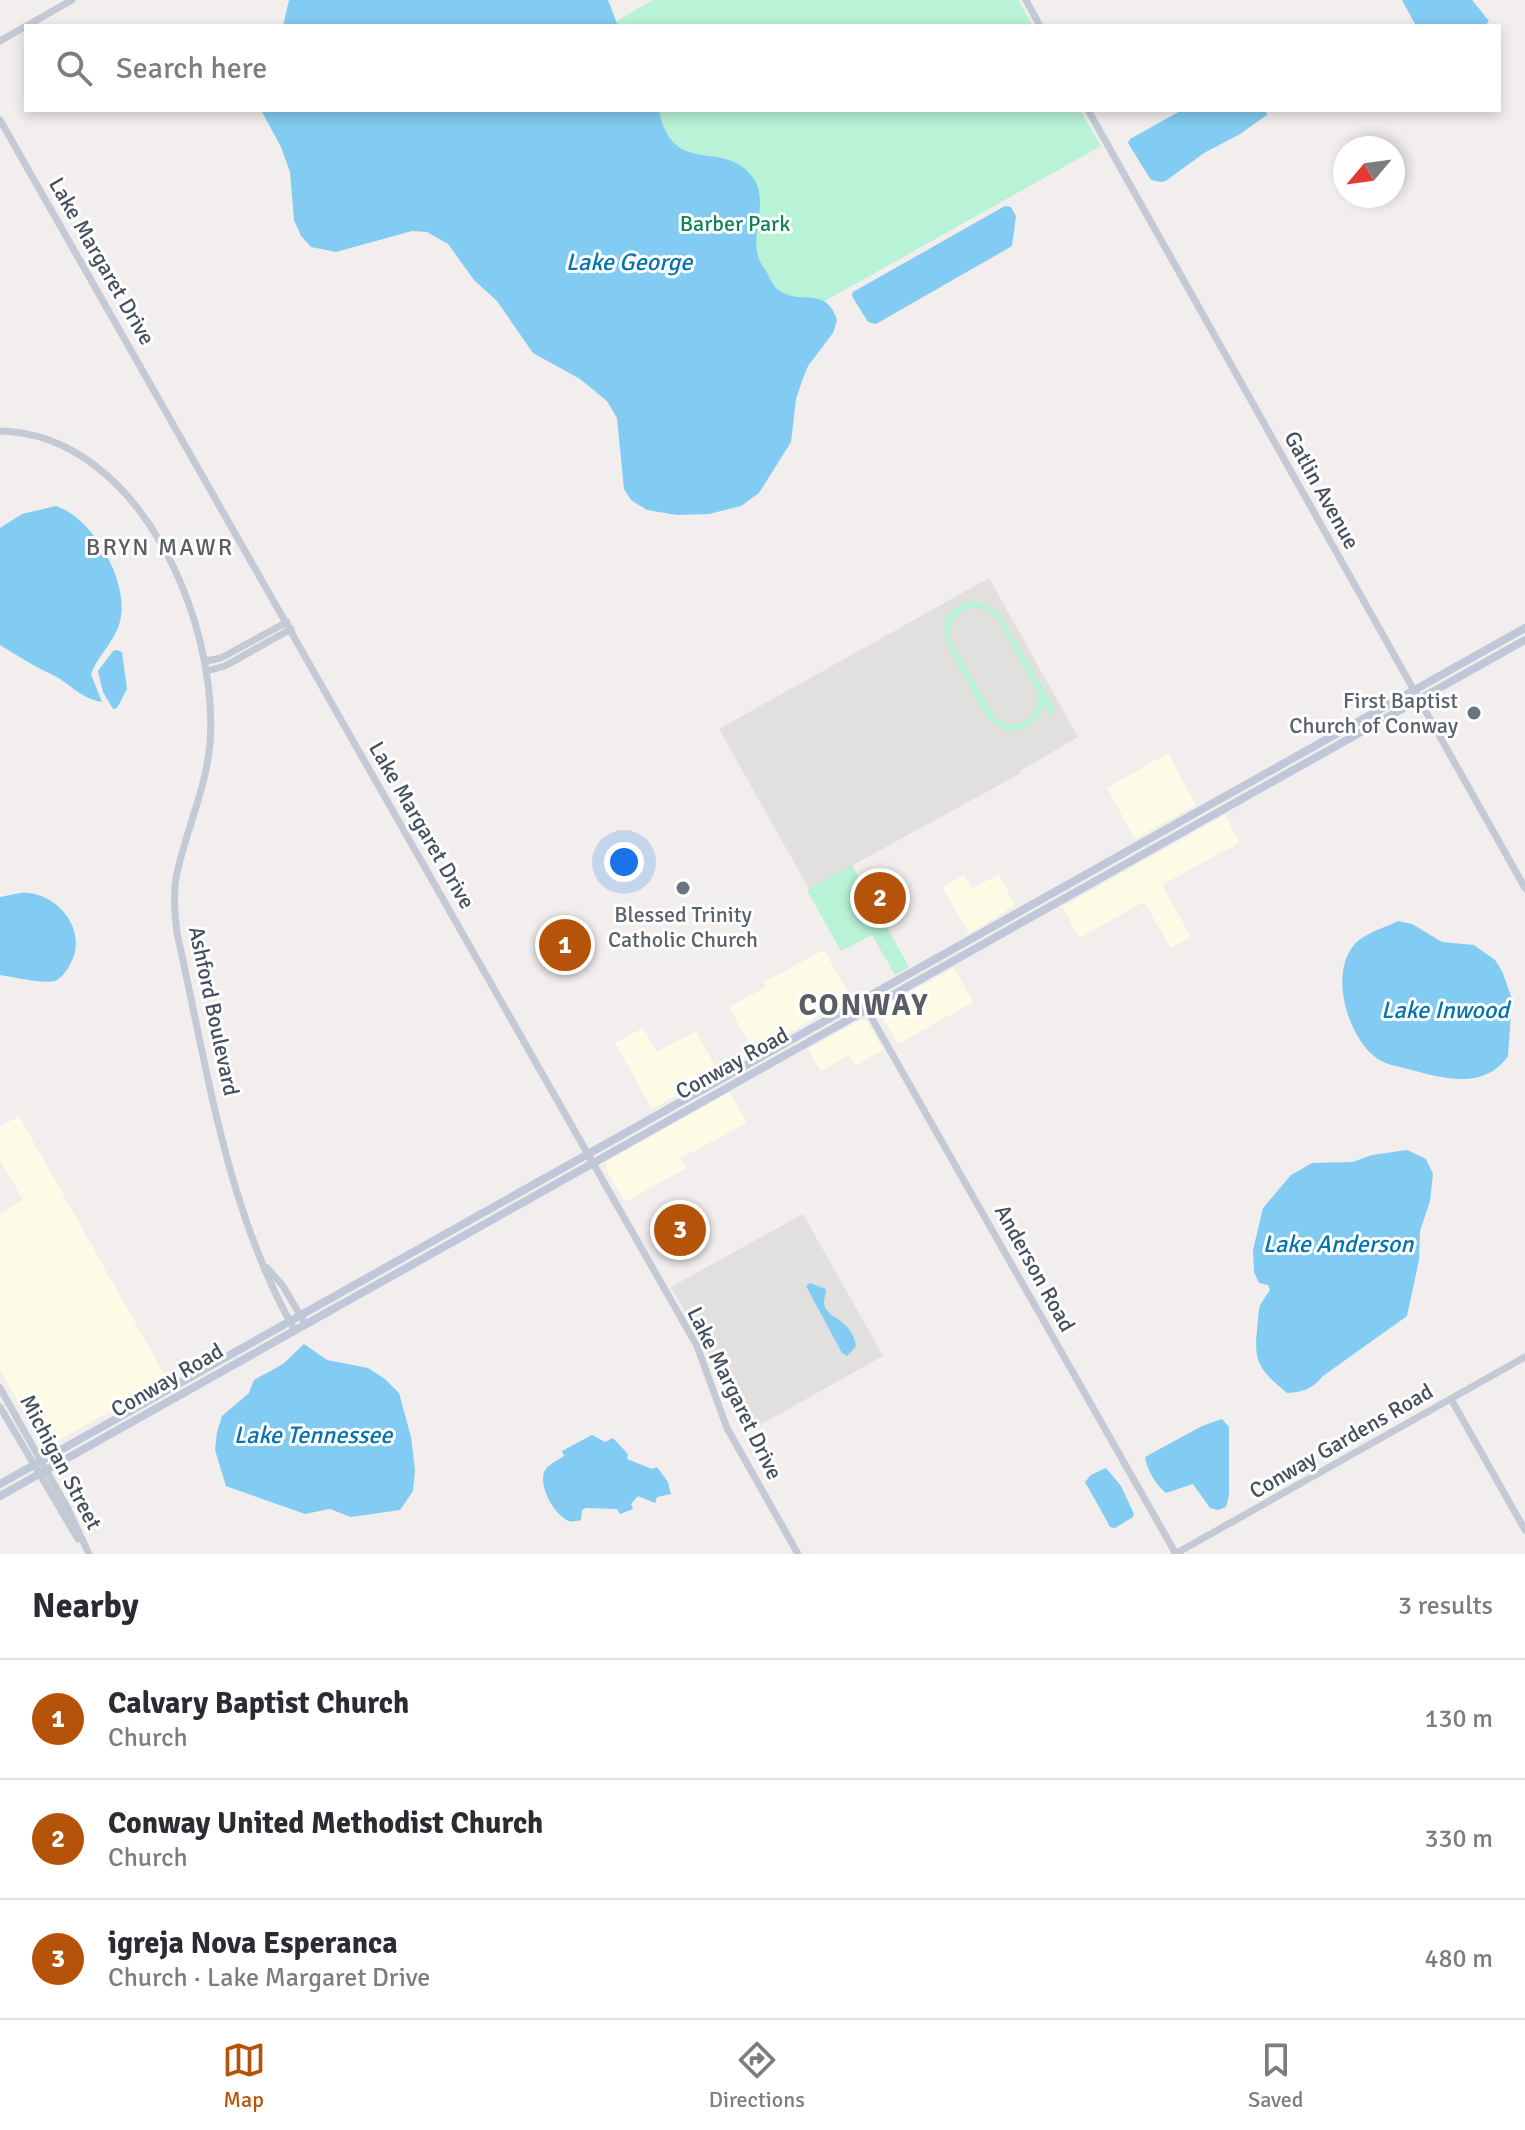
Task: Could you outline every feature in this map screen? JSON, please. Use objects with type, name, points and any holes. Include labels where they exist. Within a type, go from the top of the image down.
[{"type":"main road","name":"Conway Road","points":[[0,1484],[1525,628]]},
{"type":"main road","name":"Conway Road","points":[[0,1496],[1525,640]]},
{"type":"main road","points":[[1182,832],[1203,808]]},
{"type":"main road","points":[[1141,855],[1160,839],[1163,831]]},
{"type":"main road","points":[[1025,920],[1046,902],[1050,894]]},
{"type":"main road","points":[[771,1062],[788,1041]]},
{"type":"main road","points":[[190,1388],[194,1381],[218,1366],[224,1357]]},
{"type":"street","points":[[30,24],[72,0]]},
{"type":"street","points":[[1026,0],[1039,24]]},
{"type":"street","points":[[0,41],[24,27]]},
{"type":"street","name":"Gatlin Avenue","points":[[1089,112],[1525,888]]},
{"type":"street","name":"Lake Margaret Drive","points":[[0,120],[697,1346],[727,1428],[798,1554]]},
{"type":"street","name":"Ashford Boulevard","points":[[0,431],[53,442],[74,451],[115,480],[130,497],[184,590],[197,625],[206,661],[211,712],[208,759],[202,791],[176,878],[177,933],[242,1215],[273,1292],[294,1329]]},
{"type":"street","points":[[206,661],[221,658],[289,626]]},
{"type":"street","points":[[207,671],[225,666],[289,626]]},
{"type":"street","name":"Anderson Road","points":[[862,1001],[1176,1554]]},
{"type":"street","name":"Ashford Boulevard","points":[[265,1267],[283,1286],[304,1323]]},
{"type":"street","name":"Conway Gardens Road","points":[[1176,1554],[1525,1357]]},
{"type":"street","name":"Michigan Street","points":[[0,1388],[37,1463],[88,1554]]},
{"type":"street","points":[[1451,1399],[1525,1530]]},
{"type":"street","name":"Michigan Street","points":[[0,1407],[37,1463]]},
{"type":"shaded area","points":[[989,578],[1078,737],[1021,773],[809,889],[719,729]]},
{"type":"shaded area","points":[[1168,753],[1196,805],[1135,839],[1107,788]]},
{"type":"shaded area","points":[[1225,815],[1239,843],[1162,885],[1191,937],[1171,948],[1144,902],[1079,938],[1062,907]]},
{"type":"shaded area","points":[[964,875],[972,888],[999,875],[1015,905],[969,934],[942,887]]},
{"type":"shaded area","points":[[824,950],[851,998],[754,1052],[729,1007],[766,987],[764,982]]},
{"type":"shaded area","points":[[954,968],[973,1002],[898,1044],[879,1012],[880,1008]]},
{"type":"shaded area","points":[[862,1019],[868,1022],[883,1050],[855,1066],[849,1055],[821,1071],[808,1049]]},
{"type":"shaded area","points":[[643,1028],[657,1052],[696,1031],[718,1072],[652,1109],[615,1043]]},
{"type":"shaded area","points":[[730,1092],[747,1123],[681,1158],[686,1168],[625,1202],[607,1171],[607,1161]]},
{"type":"shaded area","points":[[19,1116],[167,1379],[49,1446],[42,1444],[0,1370],[0,1213],[23,1200],[0,1160],[0,1127]]},
{"type":"shaded area","points":[[803,1214],[883,1356],[751,1430],[671,1287]]},
{"type":"green space","points":[[653,0],[1018,0],[1032,24],[611,24]]},
{"type":"green space","name":"Barber Park","points":[[541,112],[1081,112],[1101,146],[693,375]]},
{"type":"green space","points":[[971,601],[987,604],[999,613],[1056,711],[1050,715],[1044,705],[1035,721],[1021,729],[1005,729],[989,720],[947,644],[945,624],[948,615]],"holes":[[[972,607],[988,610],[997,619],[1037,691],[1036,709],[1017,724],[995,717],[951,641],[952,624],[957,615]]]},
{"type":"green space","points":[[852,865],[909,967],[895,975],[872,935],[841,951],[807,890]]},
{"type":"water","points":[[289,0],[608,0],[617,24],[283,24]]},
{"type":"water","points":[[1402,0],[1472,0],[1489,21],[1487,24],[1415,24]]},
{"type":"water","name":"Lake George","points":[[262,112],[660,112],[665,131],[675,144],[686,151],[726,159],[739,165],[751,175],[757,186],[760,210],[756,246],[758,257],[773,284],[785,294],[826,302],[837,320],[833,333],[808,366],[802,381],[796,399],[791,442],[759,493],[741,506],[709,514],[677,515],[647,510],[631,500],[624,489],[617,418],[607,401],[580,379],[533,353],[497,301],[474,280],[448,244],[427,232],[412,231],[336,252],[311,247],[301,236],[294,220],[290,172]]},
{"type":"water","points":[[1178,112],[1266,112],[1267,115],[1162,182],[1151,180],[1128,143]]},
{"type":"water","points":[[1005,206],[1011,207],[1016,216],[1012,246],[876,324],[868,322],[852,296],[853,292]]},
{"type":"water","points":[[56,506],[70,513],[96,539],[107,556],[120,592],[122,609],[119,625],[91,674],[102,702],[81,694],[0,645],[0,528],[22,514]]},
{"type":"water","points":[[117,650],[122,652],[127,689],[117,708],[113,709],[103,692],[98,671]]},
{"type":"water","points":[[34,894],[58,906],[73,929],[76,942],[74,955],[65,972],[55,981],[0,975],[0,897]]},
{"type":"water","name":"Lake Inwood","points":[[1398,921],[1412,924],[1442,942],[1474,945],[1495,960],[1502,971],[1512,999],[1508,1056],[1487,1074],[1475,1078],[1448,1078],[1390,1064],[1374,1056],[1355,1032],[1344,1000],[1342,983],[1349,952],[1363,937]]},
{"type":"water","name":"Lake Anderson","points":[[1407,1150],[1426,1159],[1433,1174],[1430,1201],[1420,1231],[1419,1260],[1407,1316],[1311,1387],[1287,1393],[1265,1373],[1256,1351],[1259,1308],[1270,1290],[1268,1285],[1259,1283],[1254,1272],[1253,1250],[1263,1208],[1291,1175],[1312,1163],[1353,1162],[1372,1155]]},
{"type":"water","points":[[810,1283],[826,1289],[825,1308],[854,1337],[856,1346],[847,1356],[842,1353],[806,1286]]},
{"type":"water","name":"Lake Tennessee","points":[[304,1344],[327,1360],[368,1368],[399,1393],[411,1437],[415,1470],[413,1491],[400,1510],[351,1517],[330,1509],[305,1514],[226,1486],[215,1450],[222,1416],[249,1393],[254,1380],[283,1364]]},
{"type":"water","points":[[1222,1419],[1229,1427],[1229,1495],[1226,1507],[1218,1510],[1210,1508],[1193,1484],[1166,1493],[1152,1477],[1145,1457],[1202,1426]]},
{"type":"water","points":[[592,1435],[605,1442],[613,1438],[628,1454],[627,1459],[652,1469],[657,1467],[668,1482],[671,1494],[657,1497],[655,1503],[638,1496],[631,1504],[633,1509],[620,1514],[617,1509],[586,1508],[582,1510],[581,1520],[563,1518],[546,1493],[544,1472],[564,1456],[562,1451]]},
{"type":"water","points":[[1106,1468],[1121,1486],[1134,1514],[1115,1528],[1110,1527],[1085,1482],[1091,1475]]},
{"type":"place","name":"First Baptist Church of Conway","points":[[1474,713]]},
{"type":"place","name":"Blessed Trinity Catholic Church","points":[[683,888]]},
{"type":"place","name":"Conway United Methodist Church","points":[[880,898]]},
{"type":"place","name":"Calvary Baptist Church","points":[[565,945]]},
{"type":"place","name":"igreja Nova Esperanca","points":[[680,1230]]},
{"type":"district","name":"BRYN MAWR","points":[[160,547]]},
{"type":"district","name":"CONWAY","points":[[864,1005]]}]
